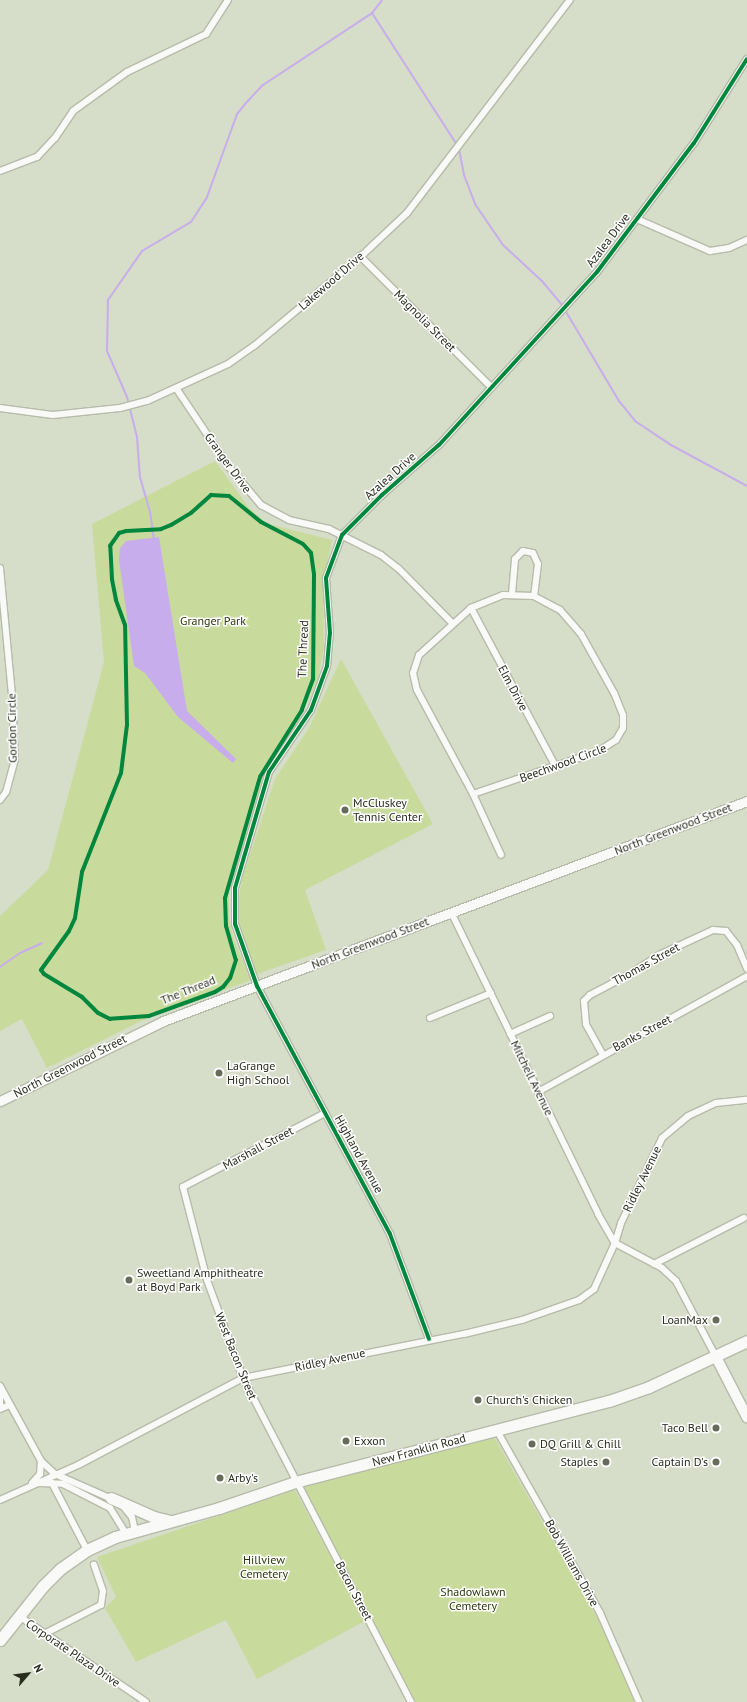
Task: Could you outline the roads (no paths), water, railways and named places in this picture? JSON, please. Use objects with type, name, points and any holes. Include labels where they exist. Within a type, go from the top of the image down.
[{"type":"highway","name":"New Franklin Road","points":[[0,1640],[51,1577],[87,1550],[130,1533],[173,1521],[295,1482],[396,1457],[495,1428],[609,1401],[649,1387],[716,1357],[747,1341]]},
{"type":"highway","points":[[111,1498],[154,1517],[173,1521]]},
{"type":"main road","name":"North Greenwood Street","points":[[0,1101],[163,1021],[747,801]]},
{"type":"main road","points":[[716,1357],[747,1417]]},
{"type":"street","points":[[0,172],[37,157],[55,138],[73,111],[127,72],[206,34],[228,0]]},
{"type":"street","name":"Lakewood Drive","points":[[0,408],[53,415],[101,412],[147,400],[176,388],[228,364],[254,346],[360,256],[407,213],[570,0]]},
{"type":"street","name":"Azalea Drive","points":[[257,986],[234,924],[235,888],[269,772],[311,710],[327,666],[330,633],[326,578],[342,535],[382,495],[439,445],[490,386],[538,339],[597,272],[694,143],[747,59]]},
{"type":"street","points":[[637,219],[710,251],[729,248],[747,240]]},
{"type":"street","name":"Magnolia Street","points":[[360,256],[490,386]]},
{"type":"street","name":"Granger Drive","points":[[176,388],[229,467],[261,505],[289,520],[329,529],[381,555],[399,569],[452,623]]},
{"type":"street","points":[[512,594],[515,559],[523,551],[533,553],[538,564],[534,596]]},
{"type":"street","name":"Gordon Circle","points":[[0,568],[12,696],[15,759],[6,792],[0,800]]},
{"type":"street","name":"Beechwood Circle","points":[[473,794],[556,767],[613,743],[621,732],[623,719],[614,693],[576,627],[560,610],[534,596],[512,594],[491,599],[471,608],[452,623],[419,655],[413,677],[417,690],[473,794],[501,855]]},
{"type":"street","name":"Elm Drive","points":[[471,608],[556,767]]},
{"type":"street","name":"Mitchell Avenue","points":[[451,912],[598,1214],[615,1243]]},
{"type":"street","name":"Thomas Street","points":[[603,1055],[586,1024],[584,1001],[590,995],[630,974],[659,955],[713,930],[726,931],[737,945],[747,968]]},
{"type":"street","name":"Banks Street","points":[[538,1092],[747,976]]},
{"type":"street","name":"Highland Avenue","points":[[257,986],[390,1234],[429,1340]]},
{"type":"street","points":[[430,1018],[491,993]]},
{"type":"street","points":[[510,1034],[550,1016]]},
{"type":"street","name":"Ridley Avenue","points":[[0,1500],[31,1484],[80,1464],[242,1378],[522,1320],[564,1308],[579,1300],[594,1288],[615,1243],[621,1223],[662,1138],[688,1116],[716,1103],[747,1100]]},
{"type":"street","name":"Marshall Street","points":[[191,1183],[325,1113]]},
{"type":"street","name":"West Bacon Street","points":[[191,1183],[183,1187],[206,1280],[242,1378],[295,1482]]},
{"type":"street","points":[[654,1264],[744,1218]]},
{"type":"street","points":[[615,1243],[666,1272],[681,1288],[716,1357]]},
{"type":"street","points":[[0,1386],[40,1461],[55,1474],[111,1498],[127,1510],[130,1533]]},
{"type":"street","points":[[0,1390],[0,1404]]},
{"type":"street","points":[[0,1410],[9,1405]]},
{"type":"street","name":"Bob Williams Drive","points":[[495,1428],[600,1613],[640,1702]]},
{"type":"street","points":[[31,1484],[40,1474],[40,1461]]},
{"type":"street","name":"Bacon Street","points":[[295,1482],[411,1702]]},
{"type":"street","points":[[52,1483],[87,1550]]},
{"type":"street","name":"Ridley Avenue","points":[[31,1484],[63,1484],[98,1501],[110,1508],[130,1533]]},
{"type":"street","points":[[44,1634],[101,1605],[103,1591],[94,1565]]},
{"type":"street","name":"Corporate Plaza Drive","points":[[19,1616],[146,1702]]},
{"type":"waterway","points":[[154,540],[150,512],[140,478],[137,437],[127,397],[107,351],[108,300],[142,251],[191,222],[207,197],[237,114],[245,104],[263,85],[372,13],[382,0]]},
{"type":"waterway","points":[[372,13],[457,145]]},
{"type":"waterway","points":[[459,149],[464,175],[475,204],[503,245],[542,281],[563,306]]},
{"type":"waterway","points":[[565,310],[619,401],[635,421],[671,445],[747,486]]},
{"type":"waterway","points":[[0,967],[20,953],[42,943]]},
{"type":"place","name":"McCluskey Tennis Center","points":[[345,810]]},
{"type":"place","name":"LaGrange High School","points":[[219,1073]]},
{"type":"place","name":"Sweetland Amphitheatre at Boyd Park","points":[[129,1280]]},
{"type":"place","name":"LoanMax","points":[[716,1320]]},
{"type":"place","name":"Church's Chicken","points":[[478,1400]]},
{"type":"place","name":"Taco Bell","points":[[716,1428]]},
{"type":"place","name":"Exxon","points":[[346,1441]]},
{"type":"place","name":"DQ Grill & Chill","points":[[532,1444]]},
{"type":"place","name":"Staples","points":[[606,1462]]},
{"type":"place","name":"Captain D's","points":[[716,1462]]},
{"type":"place","name":"Arby's","points":[[220,1478]]},
{"type":"park label","name":"Granger Park","points":[[213,621]]},
{"type":"park label","name":"Hillview Cemetery","points":[[264,1567]]},
{"type":"park label","name":"Shadowlawn Cemetery","points":[[473,1599]]}]
